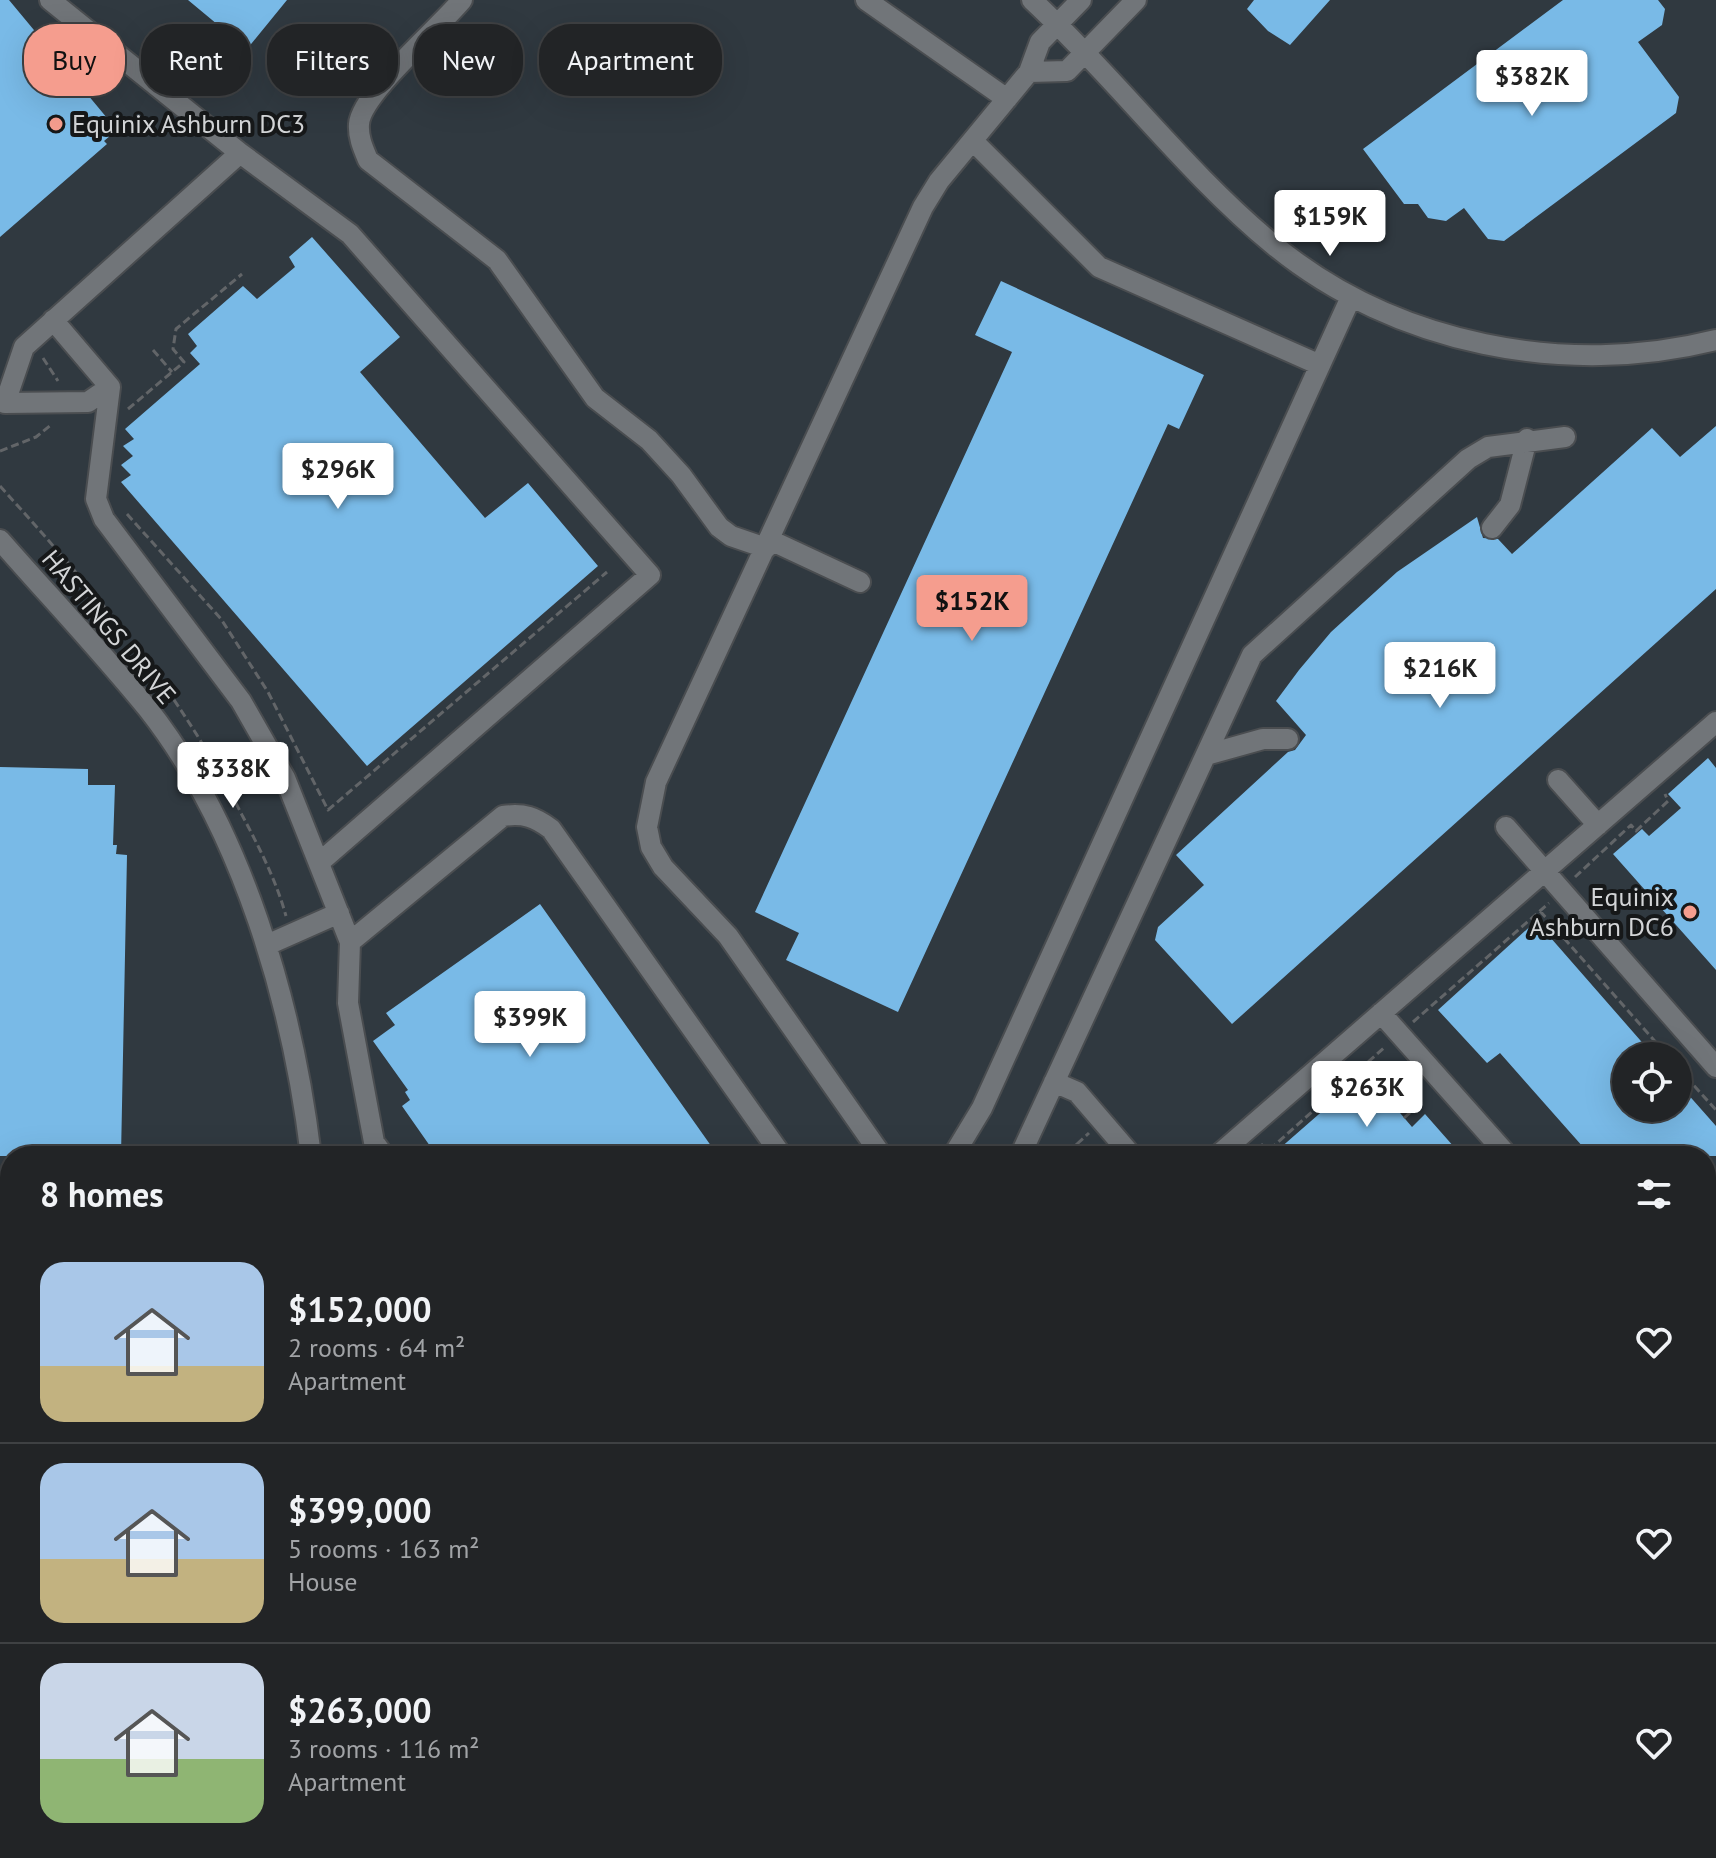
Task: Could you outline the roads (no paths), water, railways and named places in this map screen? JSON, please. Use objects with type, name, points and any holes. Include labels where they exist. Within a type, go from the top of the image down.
[{"type":"street","points":[[50,0],[240,153],[350,234],[650,575],[320,862]]},
{"type":"street","points":[[462,0],[437,30],[372,93],[359,122],[361,142],[368,160],[497,260],[595,398],[649,440],[681,475],[719,527],[731,536],[768,544],[860,582]]},
{"type":"street","points":[[866,0],[1007,99]]},
{"type":"street","points":[[1032,0],[1245,220],[1297,263],[1351,297],[1421,326],[1535,352],[1605,356],[1716,340]]},
{"type":"street","points":[[875,1146],[728,936],[663,867],[651,847],[647,827],[656,782],[923,207],[939,181],[1029,72],[1040,42],[1081,0]]},
{"type":"street","points":[[1029,72],[1067,71],[1136,0]]},
{"type":"street","points":[[973,141],[1099,267],[1320,365]]},
{"type":"street","points":[[110,387],[88,402],[2,405],[24,347],[240,153]]},
{"type":"street","points":[[959,1146],[982,1108],[1351,297]]},
{"type":"street","points":[[53,320],[110,387],[96,499],[104,519],[241,701],[285,778],[320,862],[350,942],[348,1003],[377,1146]]},
{"type":"street","points":[[1025,1146],[1252,655],[1468,459],[1488,447],[1527,439],[1565,437]]},
{"type":"street","points":[[1492,528],[1510,505],[1527,439]]},
{"type":"street","name":"HASTINGS DRIVE","points":[[0,540],[149,710],[228,849],[267,945],[292,1032],[309,1146]]},
{"type":"street","points":[[1228,1146],[1716,722]]},
{"type":"street","points":[[1206,755],[1263,739],[1288,739]]},
{"type":"street","points":[[1558,780],[1598,825]]},
{"type":"street","points":[[350,942],[503,816],[520,814],[536,818],[551,829],[775,1146]]},
{"type":"street","points":[[1506,827],[1716,1067]]},
{"type":"street","points":[[267,945],[339,913]]},
{"type":"street","points":[[1381,1013],[1499,1146]]},
{"type":"street","points":[[1054,1082],[1077,1092],[1123,1146]]},
{"type":"place","name":"Equinix Ashburn DC3","points":[[56,124]]},
{"type":"place","name":"Equinix Ashburn DC6","points":[[1690,912]]}]
